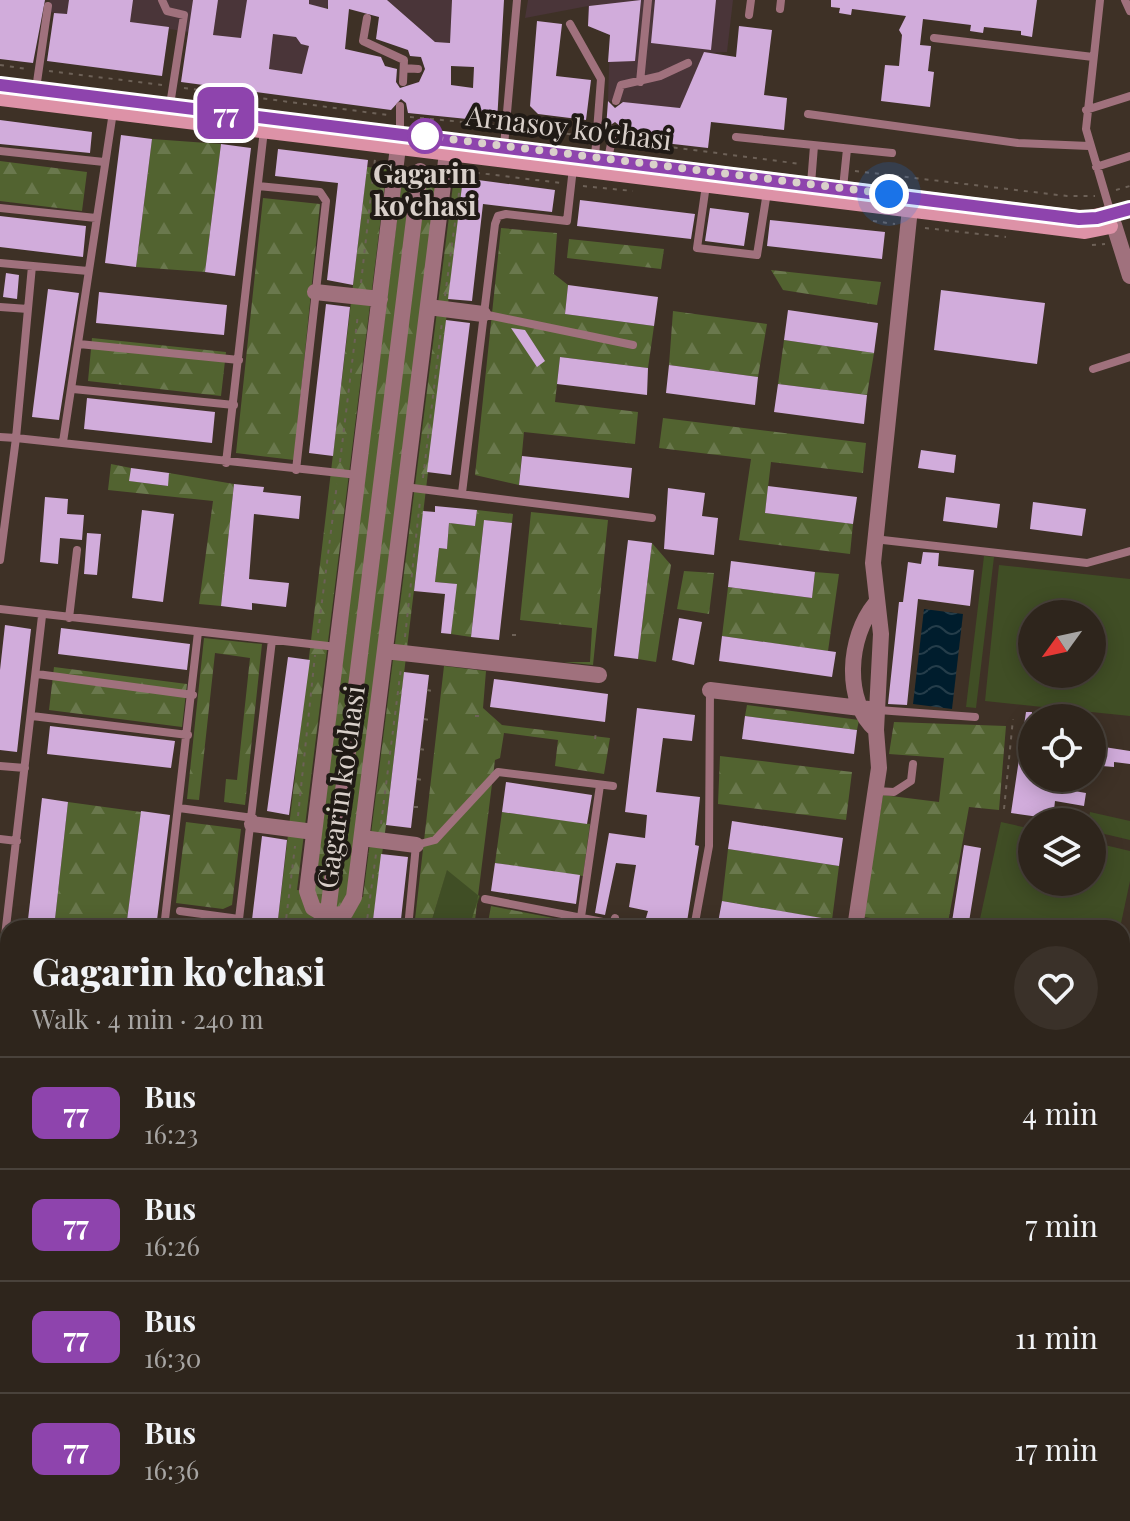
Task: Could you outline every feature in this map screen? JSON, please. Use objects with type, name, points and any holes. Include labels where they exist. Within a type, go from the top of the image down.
[{"type":"main road","name":"Arnasoy ko'chasi","points":[[0,85],[170,106],[265,124]]},
{"type":"main road","name":"Arnasoy ko'chasi","points":[[0,98],[113,112],[399,132],[448,146],[573,168],[767,192],[911,203]]},
{"type":"main road","name":"Arnasoy ko'chasi","points":[[448,146],[504,146],[843,188],[911,203],[1085,231],[1119,220],[1130,209]]},
{"type":"street","name":"Gagarin ko'chasi","points":[[325,920],[315,912],[307,896],[399,132]]},
{"type":"street","name":"Gagarin ko'chasi","points":[[331,920],[345,913],[353,902],[370,839],[385,651],[414,488],[436,308],[448,146]]},
{"type":"street","points":[[327,920],[420,171]]},
{"type":"street","points":[[856,920],[879,768],[876,730],[881,634],[875,604],[874,539],[911,203]]},
{"type":"street","points":[[1119,220],[1130,276]]},
{"type":"street","points":[[315,292],[380,299]]},
{"type":"street","points":[[436,308],[483,314]]},
{"type":"street","points":[[875,604],[858,632],[854,681],[858,707],[864,719],[876,730]]},
{"type":"street","points":[[858,632],[881,634]]},
{"type":"street","points":[[385,651],[599,675]]},
{"type":"street","points":[[710,690],[877,710]]},
{"type":"street","points":[[252,821],[314,832]]},
{"type":"street","points":[[370,839],[416,845]]},
{"type":"lane","points":[[162,0],[167,11],[184,15],[170,106]]},
{"type":"lane","points":[[504,146],[517,0]]},
{"type":"lane","points":[[640,82],[648,0]]},
{"type":"lane","points":[[749,15],[751,0]]},
{"type":"lane","points":[[1100,0],[1086,110],[1089,146],[1105,193],[1119,220]]},
{"type":"lane","points":[[1125,0],[1130,11]]},
{"type":"lane","points":[[36,89],[48,6]]},
{"type":"lane","points":[[367,18],[363,41],[404,60],[403,82]]},
{"type":"lane","points":[[570,24],[601,79],[597,137],[601,158]]},
{"type":"lane","points":[[934,38],[1093,57]]},
{"type":"lane","points":[[616,101],[621,85],[640,82],[688,63]]},
{"type":"lane","points":[[404,68],[418,69]]},
{"type":"lane","points":[[1086,110],[1130,96]]},
{"type":"lane","points":[[399,132],[400,106]]},
{"type":"lane","points":[[63,442],[113,112]]},
{"type":"lane","points":[[808,114],[1018,143],[1089,146]]},
{"type":"lane","points":[[226,463],[265,124]]},
{"type":"lane","points":[[601,158],[612,140],[614,129]]},
{"type":"lane","points":[[736,137],[892,153]]},
{"type":"lane","points":[[811,184],[814,146]]},
{"type":"lane","points":[[843,188],[847,149]]},
{"type":"lane","points":[[0,151],[104,162]]},
{"type":"lane","points":[[1096,167],[1130,156]]},
{"type":"lane","points":[[462,493],[498,216],[506,214],[567,221],[573,168]]},
{"type":"lane","points":[[706,184],[697,248],[757,255],[767,192]]},
{"type":"lane","points":[[258,186],[325,195],[296,470]]},
{"type":"lane","points":[[0,208],[96,218]]},
{"type":"lane","points":[[0,263],[88,271]]},
{"type":"lane","points":[[0,560],[16,438],[32,266]]},
{"type":"lane","points":[[0,307],[28,309]]},
{"type":"lane","points":[[483,314],[633,345]]},
{"type":"lane","points":[[79,344],[239,360]]},
{"type":"lane","points":[[1093,369],[1130,357]]},
{"type":"lane","points":[[73,389],[234,405]]},
{"type":"lane","points":[[0,437],[358,475]]},
{"type":"lane","points":[[414,488],[652,518]]},
{"type":"lane","points":[[874,539],[1087,563],[1130,551]]},
{"type":"lane","points":[[69,618],[77,550]]},
{"type":"lane","points":[[0,609],[337,647]]},
{"type":"lane","points":[[7,920],[42,616]]},
{"type":"lane","points":[[165,920],[198,632]]},
{"type":"lane","points":[[180,911],[239,919],[272,640]]},
{"type":"lane","points":[[37,674],[193,695]]},
{"type":"lane","points":[[695,920],[709,846],[710,690]]},
{"type":"lane","points":[[877,710],[975,717]]},
{"type":"lane","points":[[32,716],[188,735]]},
{"type":"lane","points":[[876,791],[894,792],[911,781],[913,764]]},
{"type":"lane","points":[[0,766],[25,768]]},
{"type":"lane","points":[[409,920],[416,845],[435,840],[498,772],[613,786]]},
{"type":"lane","points":[[581,917],[600,785]]},
{"type":"lane","points":[[179,808],[252,821]]},
{"type":"lane","points":[[0,839],[17,841]]},
{"type":"lane","points":[[0,889],[10,890]]},
{"type":"lane","points":[[485,899],[597,920]]},
{"type":"path","points":[[0,65],[172,87],[399,132],[507,126],[597,137]]},
{"type":"path","points":[[612,140],[812,166]]},
{"type":"path","points":[[286,920],[375,156]]},
{"type":"path","points":[[845,170],[1067,196],[1105,193],[1130,186]]},
{"type":"path","points":[[366,920],[370,839],[403,653],[414,488],[436,308],[462,171]]},
{"type":"path","points":[[512,635],[518,635]]},
{"type":"path","points":[[427,690],[433,691]]},
{"type":"path","points":[[475,716],[480,716]]},
{"type":"path","points":[[424,719],[430,720]]},
{"type":"path","points":[[1004,809],[1013,719]]},
{"type":"path","points":[[595,739],[596,732]]},
{"type":"path","points":[[420,749],[426,750]]},
{"type":"path","points":[[417,779],[423,780]]},
{"type":"path","points":[[414,807],[420,807]]},
{"type":"shaded area","points":[[50,0],[330,0],[302,74],[269,69],[218,36],[49,12]]},
{"type":"shaded area","points":[[387,0],[452,0],[450,43],[435,42]]},
{"type":"shaded area","points":[[528,0],[733,0],[727,52],[704,53],[680,108],[608,101],[610,35],[588,26],[588,6],[525,18]]},
{"type":"green space","points":[[152,139],[221,144],[205,272],[136,267]]},
{"type":"green space","points":[[0,161],[87,172],[82,211],[0,201]]},
{"type":"green space","points":[[367,167],[387,169],[297,890],[313,892],[403,171],[437,175],[349,896],[363,897],[454,177],[463,178],[373,920],[278,920]]},
{"type":"green space","points":[[263,198],[320,204],[294,460],[236,453]]},
{"type":"green space","points":[[501,228],[557,233],[554,274],[568,285],[565,314],[654,326],[648,368],[560,357],[555,402],[638,412],[635,444],[524,432],[519,485],[475,475]]},
{"type":"green space","points":[[569,239],[664,249],[661,269],[567,258]]},
{"type":"green space","points":[[771,270],[881,282],[877,305],[783,290]]},
{"type":"green space","points":[[673,311],[767,324],[758,377],[669,365]]},
{"type":"green space","points":[[92,338],[226,352],[221,396],[88,381]]},
{"type":"green space","points":[[784,340],[874,353],[867,395],[778,384]]},
{"type":"green space","points":[[663,418],[866,443],[863,473],[771,462],[765,513],[853,524],[850,554],[739,540],[751,459],[659,448]]},
{"type":"green space","points":[[111,464],[131,468],[130,481],[167,486],[169,473],[234,484],[221,606],[199,604],[213,501],[108,490]]},
{"type":"green space","points":[[477,510],[513,514],[512,523],[484,520],[471,637],[451,634],[456,584],[435,582],[439,548],[447,549],[449,523],[475,526]]},
{"type":"green space","points":[[531,512],[608,520],[593,665],[564,662],[590,662],[592,628],[520,620]]},
{"type":"green space","points":[[652,543],[671,565],[656,662],[638,659]]},
{"type":"green space","points":[[984,556],[994,557],[976,708],[966,707]]},
{"type":"green space","points":[[999,565],[1130,579],[1130,716],[1106,714],[1106,704],[1018,704],[985,701]]},
{"type":"green space","points":[[684,571],[714,573],[709,614],[677,609]]},
{"type":"green space","points":[[815,572],[839,574],[828,651],[722,636],[728,587],[812,598]]},
{"type":"green space","points":[[204,638],[262,644],[245,805],[224,802],[226,779],[237,780],[250,658],[215,653],[199,800],[187,799]]},
{"type":"green space","points":[[444,666],[486,671],[483,708],[502,725],[610,738],[604,774],[555,766],[558,740],[504,733],[500,758],[495,760],[478,895],[447,870],[432,920],[415,920]]},
{"type":"green space","points":[[54,667],[187,684],[182,727],[49,710]]},
{"type":"green space","points":[[747,705],[859,720],[857,730],[745,716]]},
{"type":"green space","points":[[894,722],[1006,726],[999,810],[969,807],[948,920],[863,917],[883,795],[939,802],[944,758],[889,754]]},
{"type":"green space","points":[[720,756],[852,772],[846,820],[718,804]]},
{"type":"green space","points":[[68,802],[141,812],[127,920],[55,920]]},
{"type":"green space","points":[[502,812],[590,824],[583,876],[495,863]]},
{"type":"green space","points":[[1106,816],[1130,821],[1130,840],[1106,834]]},
{"type":"green space","points":[[186,822],[241,829],[232,905],[223,909],[176,903]]},
{"type":"green space","points":[[1001,822],[1018,826],[1018,896],[1106,896],[1106,845],[1130,851],[1130,881],[1122,920],[980,920]]},
{"type":"green space","points":[[728,849],[839,866],[832,920],[722,901]]},
{"type":"green space","points":[[447,869],[480,896],[472,920],[432,920]]},
{"type":"green space","points":[[491,906],[564,920],[488,920]]},
{"type":"water","points":[[924,609],[963,614],[952,709],[913,704]]},
{"type":"building","points":[[0,0],[45,0],[33,63],[0,59]]},
{"type":"building","points":[[69,0],[133,0],[130,22],[169,27],[162,76],[47,61],[54,13],[67,14]]},
{"type":"building","points":[[193,0],[218,0],[213,35],[241,38],[247,0],[309,0],[309,4],[328,9],[328,0],[387,0],[435,42],[450,43],[452,0],[504,0],[497,122],[408,113],[406,103],[401,99],[391,110],[181,82]],"holes":[[[349,9],[379,17],[376,39],[408,50],[410,56],[421,57],[425,69],[419,82],[400,88],[396,82],[397,69],[385,66],[381,57],[345,49]],[[273,34],[296,37],[301,44],[309,46],[302,74],[269,69]],[[451,66],[474,67],[473,88],[451,85]]]},
{"type":"building","points":[[641,0],[635,61],[608,62],[610,35],[588,26],[589,6]]},
{"type":"building","points":[[655,0],[716,0],[711,50],[651,43]]},
{"type":"building","points":[[831,0],[1037,0],[1032,37],[1021,35],[1021,31],[984,27],[983,33],[970,31],[971,25],[923,19],[920,45],[931,46],[928,71],[934,72],[930,107],[881,101],[885,65],[899,66],[902,35],[899,30],[906,16],[852,9],[851,15],[839,13],[840,8],[831,7]]},
{"type":"building","points":[[537,21],[562,24],[556,76],[591,80],[586,120],[538,114],[530,106]]},
{"type":"building","points":[[739,26],[772,30],[764,95],[787,98],[784,130],[711,122],[708,148],[621,138],[620,126],[615,122],[606,128],[608,101],[615,108],[623,102],[680,108],[704,52],[736,57]]},
{"type":"building","points":[[0,120],[92,132],[90,153],[0,144]]},
{"type":"building","points":[[121,135],[152,139],[136,267],[105,263]]},
{"type":"building","points":[[221,144],[251,148],[235,276],[205,272]]},
{"type":"building","points":[[278,149],[368,160],[353,285],[327,280],[338,183],[275,176]]},
{"type":"building","points":[[463,178],[555,190],[552,212],[483,204],[472,301],[448,299]]},
{"type":"building","points":[[580,200],[695,214],[691,239],[577,226]]},
{"type":"building","points":[[710,208],[749,213],[744,246],[705,241]]},
{"type":"building","points":[[0,216],[86,226],[83,257],[0,247]]},
{"type":"building","points":[[770,220],[885,232],[882,259],[767,246]]},
{"type":"building","points":[[6,273],[19,275],[17,299],[3,297]]},
{"type":"building","points":[[568,285],[658,297],[654,326],[565,314]]},
{"type":"building","points":[[48,289],[79,293],[59,420],[32,417]]},
{"type":"building","points":[[941,290],[1045,303],[1037,364],[934,350]]},
{"type":"building","points":[[99,292],[227,305],[224,335],[96,323]]},
{"type":"building","points":[[326,304],[350,307],[333,456],[309,453]]},
{"type":"building","points":[[788,310],[878,323],[874,353],[784,340]]},
{"type":"building","points":[[446,320],[470,323],[451,475],[427,472]]},
{"type":"building","points":[[511,328],[525,330],[545,361],[537,367]]},
{"type":"building","points":[[560,357],[648,368],[647,395],[557,384]]},
{"type":"building","points":[[669,365],[758,377],[755,405],[666,393]]},
{"type":"building","points":[[778,384],[867,395],[864,424],[774,412]]},
{"type":"building","points":[[87,398],[215,412],[212,443],[84,429]]},
{"type":"building","points":[[921,450],[956,455],[954,473],[918,468]]},
{"type":"building","points":[[522,456],[632,468],[629,498],[519,485]]},
{"type":"building","points":[[131,468],[169,473],[168,486],[129,481]]},
{"type":"building","points":[[234,484],[264,487],[263,492],[301,496],[299,519],[254,514],[249,579],[289,583],[286,607],[252,603],[252,610],[221,606]]},
{"type":"building","points":[[768,486],[857,497],[853,524],[765,513]]},
{"type":"building","points":[[668,488],[705,493],[702,516],[718,518],[714,555],[664,549]]},
{"type":"building","points":[[45,497],[68,499],[67,514],[84,515],[82,540],[60,538],[58,564],[40,562]]},
{"type":"building","points":[[946,497],[1000,504],[997,528],[943,521]]},
{"type":"building","points":[[1033,502],[1086,509],[1082,536],[1030,529]]},
{"type":"building","points":[[435,506],[477,510],[475,526],[449,523],[447,549],[439,548],[435,582],[457,584],[451,634],[441,633],[445,594],[414,591],[423,511],[435,512]]},
{"type":"building","points":[[142,510],[174,514],[163,602],[132,598]]},
{"type":"building","points":[[484,520],[512,523],[499,640],[471,637]]},
{"type":"building","points":[[87,533],[101,534],[97,575],[84,574]]},
{"type":"building","points":[[628,540],[652,543],[638,659],[614,656]]},
{"type":"building","points":[[923,552],[939,553],[938,566],[974,570],[970,606],[918,599],[907,705],[888,704],[899,602],[903,602],[908,562],[921,564]]},
{"type":"building","points":[[731,561],[815,572],[812,598],[728,587]]},
{"type":"building","points":[[679,618],[702,622],[694,665],[672,660]]},
{"type":"building","points":[[5,625],[31,629],[17,752],[0,750],[0,670]]},
{"type":"building","points":[[61,628],[190,644],[187,670],[58,654]]},
{"type":"building","points":[[722,636],[836,652],[832,677],[719,661]]},
{"type":"building","points":[[288,657],[310,660],[289,815],[267,811]]},
{"type":"building","points":[[404,672],[429,675],[411,828],[386,825]]},
{"type":"building","points":[[494,679],[608,694],[605,722],[490,707]]},
{"type":"building","points":[[637,708],[695,715],[692,741],[663,738],[656,792],[700,797],[695,845],[699,846],[687,920],[645,920],[648,911],[629,907],[636,865],[616,863],[605,915],[595,913],[609,833],[645,838],[647,815],[625,812]]},
{"type":"building","points":[[745,716],[857,730],[854,754],[742,739]]},
{"type":"building","points":[[50,726],[175,741],[171,768],[47,754]]},
{"type":"building","points":[[1106,747],[1130,751],[1130,764],[1114,762],[1114,767],[1106,766]]},
{"type":"building","points":[[1018,766],[1018,792],[1086,793],[1084,806],[1055,801],[1054,808],[1018,808],[1018,814],[1011,813]]},
{"type":"building","points":[[506,782],[592,795],[587,824],[502,812]]},
{"type":"building","points":[[42,798],[68,802],[55,920],[28,920]]},
{"type":"building","points":[[141,811],[170,815],[157,920],[127,920]]},
{"type":"building","points":[[732,821],[843,838],[839,866],[728,849]]},
{"type":"building","points":[[262,836],[287,840],[278,920],[252,920]]},
{"type":"building","points":[[964,845],[981,848],[969,920],[952,920]]},
{"type":"building","points":[[381,854],[408,857],[401,920],[373,920]]},
{"type":"building","points":[[495,863],[580,875],[576,904],[491,891]]},
{"type":"building","points":[[722,901],[833,920],[718,920]]},
{"type":"bus line","name":"77","points":[[0,85],[1079,219],[1097,218],[1130,209]]},
{"type":"place","name":"Gagarin ko'chasi","points":[[425,136]]},
{"type":"route","points":[[425,136],[889,194]]}]
